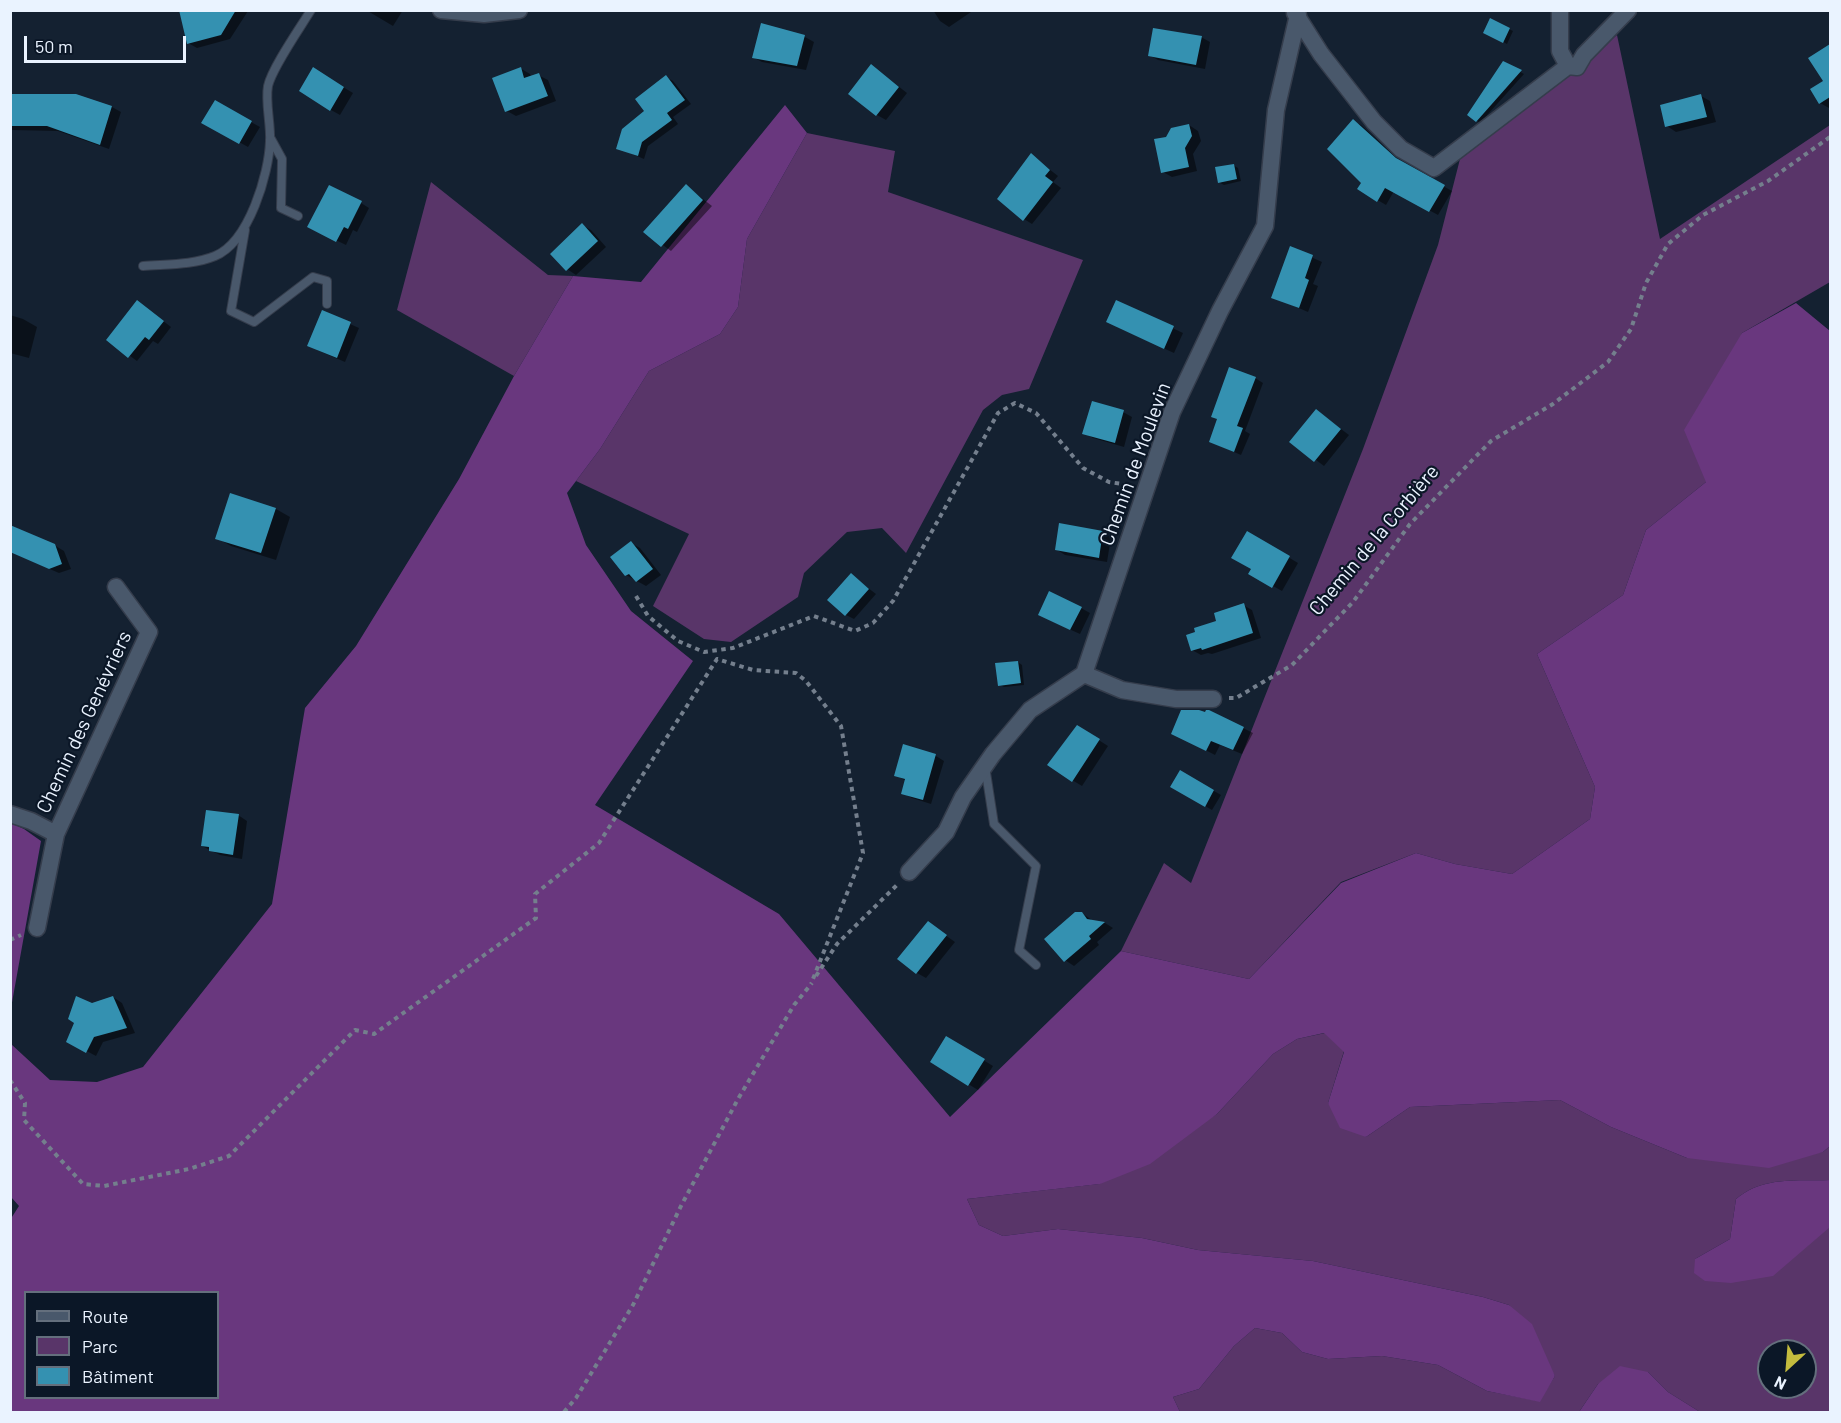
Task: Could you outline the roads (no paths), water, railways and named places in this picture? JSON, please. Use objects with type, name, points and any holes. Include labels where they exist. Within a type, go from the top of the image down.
[{"type":"street","points":[[441,10],[484,14],[519,10]]},
{"type":"street","points":[[1560,10],[1560,51],[1568,66]]},
{"type":"street","points":[[1295,13],[1321,54],[1374,122],[1401,149],[1434,168],[1568,66],[1577,67],[1584,56],[1628,10]]},
{"type":"street","name":"Chemin de Moulevin","points":[[1084,674],[1172,412],[1220,311],[1265,226],[1276,110],[1295,13]]},
{"type":"street","name":"Chemin des Genévriers","points":[[10,814],[31,821],[56,834],[149,632],[116,587]]},
{"type":"street","points":[[909,872],[946,832],[963,797],[1030,710],[1084,674],[1122,690],[1176,699],[1213,699]]},
{"type":"street","points":[[37,928],[56,834]]},
{"type":"lane","points":[[143,267],[194,262],[217,255],[237,238],[247,221],[264,179],[270,139],[268,87],[311,10]]},
{"type":"lane","points":[[270,139],[282,159],[281,208],[298,216]]},
{"type":"lane","points":[[247,221],[231,311],[254,322],[313,277],[327,281],[327,304]]},
{"type":"lane","points":[[985,766],[994,824],[1036,866],[1019,950],[1036,964]]}]
